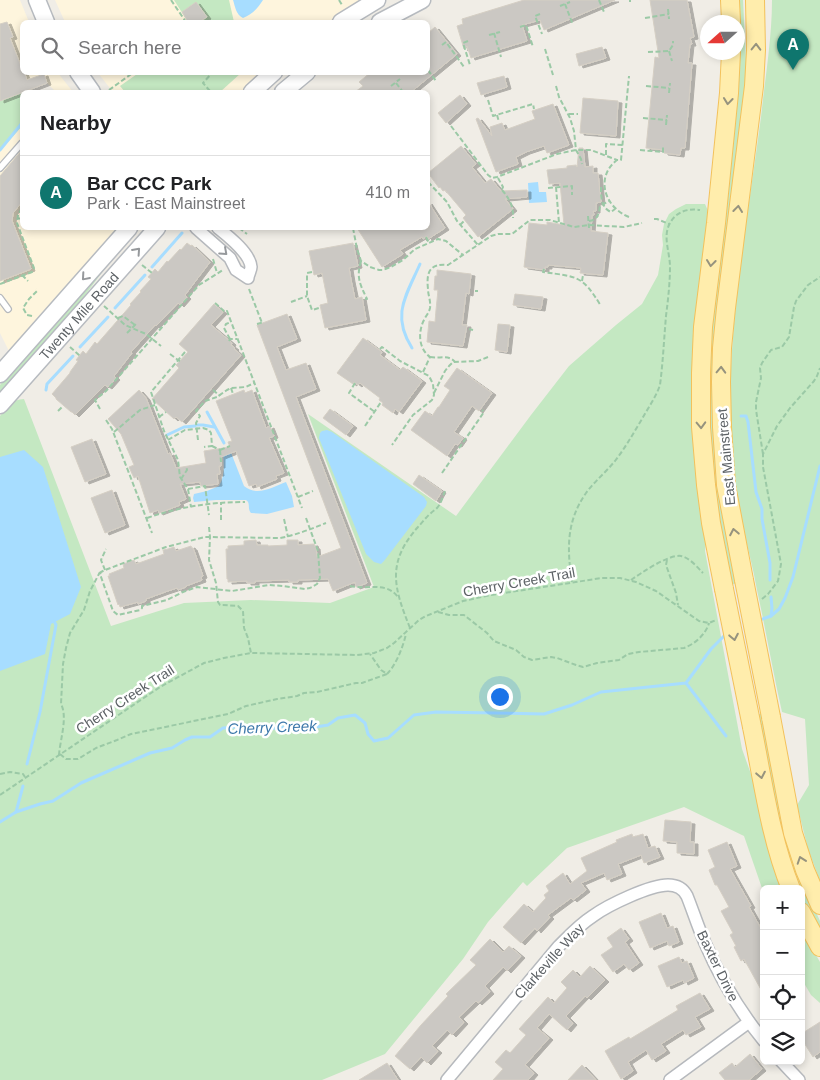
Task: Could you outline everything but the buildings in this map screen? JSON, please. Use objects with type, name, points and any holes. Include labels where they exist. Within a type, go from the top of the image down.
[{"type":"main road","points":[[37,0],[45,20]]},
{"type":"main road","points":[[342,15],[376,0]]},
{"type":"main road","points":[[384,20],[422,0]]},
{"type":"main road","points":[[730,0],[731,15]]},
{"type":"main road","name":"East Mainstreet","points":[[755,0],[756,50],[754,86],[724,322],[721,374],[726,485],[793,833],[809,880],[820,905]]},
{"type":"main road","name":"East Mainstreet","points":[[731,60],[716,223],[703,327],[701,427],[711,523],[775,842],[789,885]]},
{"type":"main road","points":[[80,75],[91,90]]},
{"type":"main road","points":[[254,90],[271,75]]},
{"type":"main road","points":[[285,90],[303,75]]},
{"type":"main road","name":"Twenty Mile Road","points":[[0,374],[127,230]]},
{"type":"main road","name":"Twenty Mile Road","points":[[0,405],[156,230]]},
{"type":"main road","points":[[805,919],[820,947]]},
{"type":"street","points":[[198,230],[230,258],[236,270],[248,278],[251,266],[247,258],[236,244],[220,230]]},
{"type":"street","name":"Clarkeville Way","points":[[447,1080],[558,947],[578,927],[609,906],[635,895],[662,886],[669,885],[679,888]]},
{"type":"street","name":"Baxter Drive","points":[[679,888],[684,890],[687,896],[717,969],[732,996],[760,1037]]},
{"type":"street","points":[[670,1080],[749,1022]]},
{"type":"street","points":[[785,1065],[799,1080]]},
{"type":"lane","points":[[0,168],[20,145]]},
{"type":"lane","points":[[0,298],[8,309]]},
{"type":"path","points":[[171,0],[185,20]]},
{"type":"path","points":[[339,0],[342,15]]},
{"type":"path","points":[[599,0],[604,12]]},
{"type":"path","points":[[560,6],[570,2]]},
{"type":"path","points":[[565,4],[574,24]]},
{"type":"path","points":[[668,9],[669,19]]},
{"type":"path","points":[[540,14],[535,16],[542,34]]},
{"type":"path","points":[[645,18],[669,14]]},
{"type":"path","points":[[520,27],[526,25],[533,47]]},
{"type":"path","points":[[489,35],[500,32]]},
{"type":"path","points":[[494,34],[501,56]]},
{"type":"path","points":[[468,41],[463,43],[470,65]]},
{"type":"path","points":[[672,61],[670,53],[674,45],[673,41]]},
{"type":"path","points":[[442,45],[446,42],[464,67]]},
{"type":"path","points":[[545,49],[552,75]]},
{"type":"path","points":[[648,52],[670,53]]},
{"type":"path","points":[[430,73],[436,81]]},
{"type":"path","points":[[109,90],[130,75]]},
{"type":"path","points":[[209,90],[203,84],[211,75]]},
{"type":"path","points":[[629,76],[621,160],[617,160],[612,164],[607,172],[605,186],[609,200],[615,208],[629,217]]},
{"type":"path","points":[[391,86],[400,79]]},
{"type":"path","points":[[669,93],[670,82]]},
{"type":"path","points":[[396,83],[401,90]]},
{"type":"path","points":[[556,86],[559,97],[569,114],[574,131],[576,150],[582,164]]},
{"type":"path","points":[[646,86],[670,88]]},
{"type":"path","points":[[488,100],[493,116],[532,104],[534,109]]},
{"type":"path","points":[[569,114],[578,114]]},
{"type":"path","points":[[497,115],[499,122]]},
{"type":"path","points":[[666,125],[667,115]]},
{"type":"path","points":[[643,118],[666,120]]},
{"type":"path","points":[[451,126],[490,176],[494,178],[562,152],[591,150],[617,160]]},
{"type":"path","points":[[606,155],[606,144],[623,145]]},
{"type":"path","points":[[640,150],[663,152],[663,147]]},
{"type":"path","points":[[497,177],[502,186],[501,190],[512,207],[513,218]]},
{"type":"path","points":[[430,184],[448,204],[457,221],[478,245]]},
{"type":"path","points":[[434,188],[437,185]]},
{"type":"path","points":[[548,188],[572,186],[572,195]]},
{"type":"path","points":[[605,186],[600,187],[603,204],[609,212],[612,212],[615,208]]},
{"type":"path","points":[[556,187],[559,223]]},
{"type":"path","points":[[572,190],[578,189]]},
{"type":"path","points":[[589,221],[597,218],[600,206],[609,200]]},
{"type":"path","points":[[572,582],[568,552],[570,534],[577,510],[587,492],[625,448],[660,385],[670,266],[667,235],[670,224],[676,215],[682,211],[700,210]]},
{"type":"path","points":[[0,284],[32,272],[34,268],[17,223],[20,212]]},
{"type":"path","points":[[588,216],[589,227]]},
{"type":"path","points":[[455,362],[448,357],[430,357],[424,352],[422,346],[420,337],[430,310],[429,270],[431,268],[439,264],[448,265],[495,234],[508,235],[515,233],[530,220],[559,223],[574,227],[618,227],[642,223]]},
{"type":"path","points":[[654,220],[670,224]]},
{"type":"path","points":[[460,224],[464,222]]},
{"type":"path","points":[[242,230],[247,234]]},
{"type":"path","points":[[354,230],[360,262],[358,279],[367,298],[365,299]]},
{"type":"path","points":[[426,237],[429,243]]},
{"type":"path","points":[[360,262],[383,270],[403,260],[415,249],[438,239],[444,240],[463,255]]},
{"type":"path","points":[[210,255],[214,261],[216,273]]},
{"type":"path","points":[[400,256],[403,260]]},
{"type":"path","points":[[141,264],[152,273]]},
{"type":"path","points":[[100,409],[95,400],[104,394],[184,301],[199,285],[216,273],[228,269]]},
{"type":"path","points":[[544,270],[544,272],[572,276],[582,281],[591,290],[601,306]]},
{"type":"path","points":[[312,272],[307,273],[307,296],[312,310],[319,308]]},
{"type":"path","points":[[582,281],[583,274]]},
{"type":"path","points":[[22,275],[28,281]]},
{"type":"path","points":[[762,599],[778,581],[781,564],[763,467],[763,454],[756,410],[761,378],[760,368],[771,350],[782,347],[789,337],[796,301],[808,285],[820,277]]},
{"type":"path","points":[[248,287],[263,322],[256,324]]},
{"type":"path","points":[[34,315],[26,315],[23,306],[36,290]]},
{"type":"path","points":[[291,302],[307,296]]},
{"type":"path","points":[[215,303],[225,312],[227,311],[302,508]]},
{"type":"path","points":[[104,306],[125,325],[146,334],[161,346]]},
{"type":"path","points":[[117,318],[123,316],[135,324],[127,333]]},
{"type":"path","points":[[231,322],[226,324],[224,328],[229,340],[237,338]]},
{"type":"path","points":[[470,329],[474,330]]},
{"type":"path","points":[[69,346],[80,356]]},
{"type":"path","points":[[380,349],[382,346],[395,358],[431,378],[434,394]]},
{"type":"path","points":[[185,352],[151,392],[168,440],[176,456],[179,474],[188,489],[191,507]]},
{"type":"path","points":[[170,354],[179,361]]},
{"type":"path","points":[[422,372],[430,357]]},
{"type":"path","points":[[392,445],[410,419],[431,402],[449,366],[455,362],[478,361],[488,357]]},
{"type":"path","points":[[406,368],[409,365]]},
{"type":"path","points":[[763,454],[781,419],[814,381],[820,368]]},
{"type":"path","points":[[198,440],[196,423],[200,416],[196,411],[205,401],[220,396],[231,388],[246,387],[254,383]]},
{"type":"path","points":[[355,383],[349,393],[375,412]]},
{"type":"path","points":[[231,388],[233,394]]},
{"type":"path","points":[[213,390],[220,396]]},
{"type":"path","points":[[365,426],[381,402]]},
{"type":"path","points":[[114,433],[140,410],[155,405]]},
{"type":"path","points":[[58,411],[63,406]]},
{"type":"path","points":[[442,473],[484,412],[482,410]]},
{"type":"path","points":[[159,416],[166,412]]},
{"type":"path","points":[[134,415],[136,420]]},
{"type":"path","points":[[106,420],[111,425],[152,533]]},
{"type":"path","points":[[168,440],[185,430],[203,428],[210,432],[212,446]]},
{"type":"path","points":[[204,447],[212,446],[220,450],[230,446]]},
{"type":"path","points":[[220,450],[221,462]]},
{"type":"path","points":[[172,457],[176,456]]},
{"type":"path","points":[[181,479],[187,470],[186,466]]},
{"type":"path","points":[[188,489],[205,486],[208,516]]},
{"type":"path","points":[[298,497],[313,491]]},
{"type":"path","points":[[410,628],[399,598],[396,575],[398,558],[412,534],[431,512],[437,509],[445,491]]},
{"type":"path","points":[[147,518],[168,510],[191,507],[207,502],[245,502]]},
{"type":"path","points":[[221,502],[221,520]]},
{"type":"path","points":[[100,572],[112,610],[118,615],[140,610],[142,608],[141,604],[167,600],[182,590],[201,587],[237,591],[269,585],[310,588],[320,578],[318,551],[306,518]]},
{"type":"path","points":[[284,519],[288,536]]},
{"type":"path","points":[[326,523],[291,536],[249,539],[210,537],[168,548],[100,572],[90,591],[84,610],[70,633],[66,648],[63,664],[61,704],[64,729],[59,754],[66,759],[78,759],[96,748],[131,734],[228,714],[246,706],[277,698],[292,697],[362,683],[387,674],[395,664],[406,632]]},
{"type":"path","points":[[209,527],[209,560],[216,583],[217,600],[220,604],[238,606],[243,611],[244,628],[251,653]]},
{"type":"path","points":[[291,536],[292,540]]},
{"type":"path","points":[[105,570],[101,560],[106,548]]},
{"type":"path","points":[[631,580],[674,556],[684,557],[703,573]]},
{"type":"path","points":[[667,559],[666,565],[676,593],[678,605]]},
{"type":"path","name":"Cherry Creek Trail","points":[[0,795],[160,686],[204,663],[224,658],[251,653],[370,654],[387,648],[419,620],[436,611],[473,599],[572,582],[611,578],[631,580],[656,591],[694,618],[708,623]]},
{"type":"path","points":[[293,582],[293,587]]},
{"type":"path","points":[[250,583],[251,589]]},
{"type":"path","points":[[350,586],[388,588],[399,598]]},
{"type":"path","points":[[436,611],[449,615],[464,615],[494,641],[516,650],[528,659],[551,657],[583,667],[619,660],[628,654],[690,646],[707,629],[708,623],[716,620]]},
{"type":"path","points":[[370,654],[381,670],[387,674]]},
{"type":"path","points":[[0,774],[10,772],[23,774],[25,777]]},
{"type":"shaded area","points":[[0,0],[20,0],[28,20],[20,20],[20,75],[60,75],[71,90],[54,90],[47,83],[29,90],[20,90],[20,93],[0,101]]},
{"type":"shaded area","points":[[55,0],[366,0],[333,20],[64,20]]},
{"type":"shaded area","points":[[100,75],[263,75],[245,90],[111,90]]},
{"type":"shaded area","points":[[20,128],[20,230],[118,230],[39,317],[10,353],[0,333],[0,151]]},
{"type":"green space","points":[[174,0],[229,0],[234,20],[187,20]]},
{"type":"green space","points":[[738,0],[743,0],[744,15],[738,15]]},
{"type":"green space","points":[[772,0],[820,0],[820,881],[808,849],[797,805],[809,785],[805,719],[782,712],[738,502],[731,437],[731,372],[734,321],[768,59]]},
{"type":"green space","points":[[745,40],[747,81],[723,274],[737,583],[731,585],[710,463],[707,374],[738,60],[745,60]]},
{"type":"green space","points":[[136,75],[239,75],[222,90],[123,90],[120,86]]},
{"type":"green space","points":[[20,94],[20,128],[0,151],[0,101]]},
{"type":"green space","points":[[686,204],[705,204],[709,213],[693,352],[693,397],[706,542],[705,551],[742,749],[756,788],[781,885],[761,885],[744,836],[684,807],[567,848],[527,886],[523,882],[488,922],[463,959],[385,1054],[322,1080],[0,1080],[0,416],[13,402],[24,399],[111,626],[184,603],[251,600],[330,603],[374,587],[308,414],[456,516],[569,366],[642,304],[658,275],[664,224],[669,214]]},
{"type":"green space","points":[[136,230],[138,230],[106,267],[71,314],[0,395],[0,385]]},
{"type":"green space","points":[[762,714],[815,910],[820,921],[820,935],[805,905],[805,885],[796,885],[788,864],[757,716]]},
{"type":"green space","points":[[805,937],[820,962],[820,1003],[811,995],[805,985]]},
{"type":"water","points":[[233,0],[263,0],[255,11],[243,18],[237,13]]},
{"type":"water","points":[[538,182],[539,192],[546,192],[547,202],[529,203],[528,183]]},
{"type":"water","points":[[327,430],[424,497],[427,502],[426,506],[381,564],[374,562],[366,554],[319,438],[322,431]]},
{"type":"water","points":[[24,450],[43,467],[81,587],[70,614],[51,624],[45,654],[0,671],[0,457]]},
{"type":"water","points":[[230,450],[244,486],[254,491],[260,491],[286,482],[294,507],[267,514],[251,513],[246,500],[194,502],[194,494],[219,486],[224,466],[223,453]]},
{"type":"waterway","points":[[0,150],[20,125]]},
{"type":"waterway","points":[[152,267],[182,233]]},
{"type":"waterway","points":[[412,348],[402,325],[402,315],[406,296],[420,264]]},
{"type":"waterway","points":[[115,308],[145,275]]},
{"type":"waterway","points":[[80,347],[108,317]]},
{"type":"waterway","points":[[46,390],[47,384],[73,356]]},
{"type":"waterway","points":[[207,412],[224,443]]},
{"type":"waterway","points":[[741,416],[746,416],[748,422],[756,492],[762,509],[770,563],[770,580]]},
{"type":"waterway","points":[[197,425],[214,427]]},
{"type":"waterway","points":[[167,435],[184,427],[195,426]]},
{"type":"waterway","name":"Cherry Creek","points":[[757,621],[771,616],[779,609],[785,598],[793,577],[820,466]]},
{"type":"waterway","points":[[771,597],[771,616]]},
{"type":"waterway","points":[[27,764],[40,712],[56,625],[54,621]]},
{"type":"waterway","name":"Cherry Creek","points":[[0,822],[16,812],[53,801],[81,783],[150,753],[172,748],[192,737],[210,737],[223,728],[249,726],[268,729],[310,724],[316,727],[328,725],[338,718],[355,715],[365,723],[368,734],[374,741],[388,738],[414,715],[436,712],[544,714],[572,705],[601,692],[686,683],[711,649],[726,634]]},
{"type":"waterway","points":[[686,683],[726,736]]},
{"type":"waterway","points":[[16,812],[23,786]]},
{"type":"place","name":"Bar CCC Park","points":[[793,70]]}]
